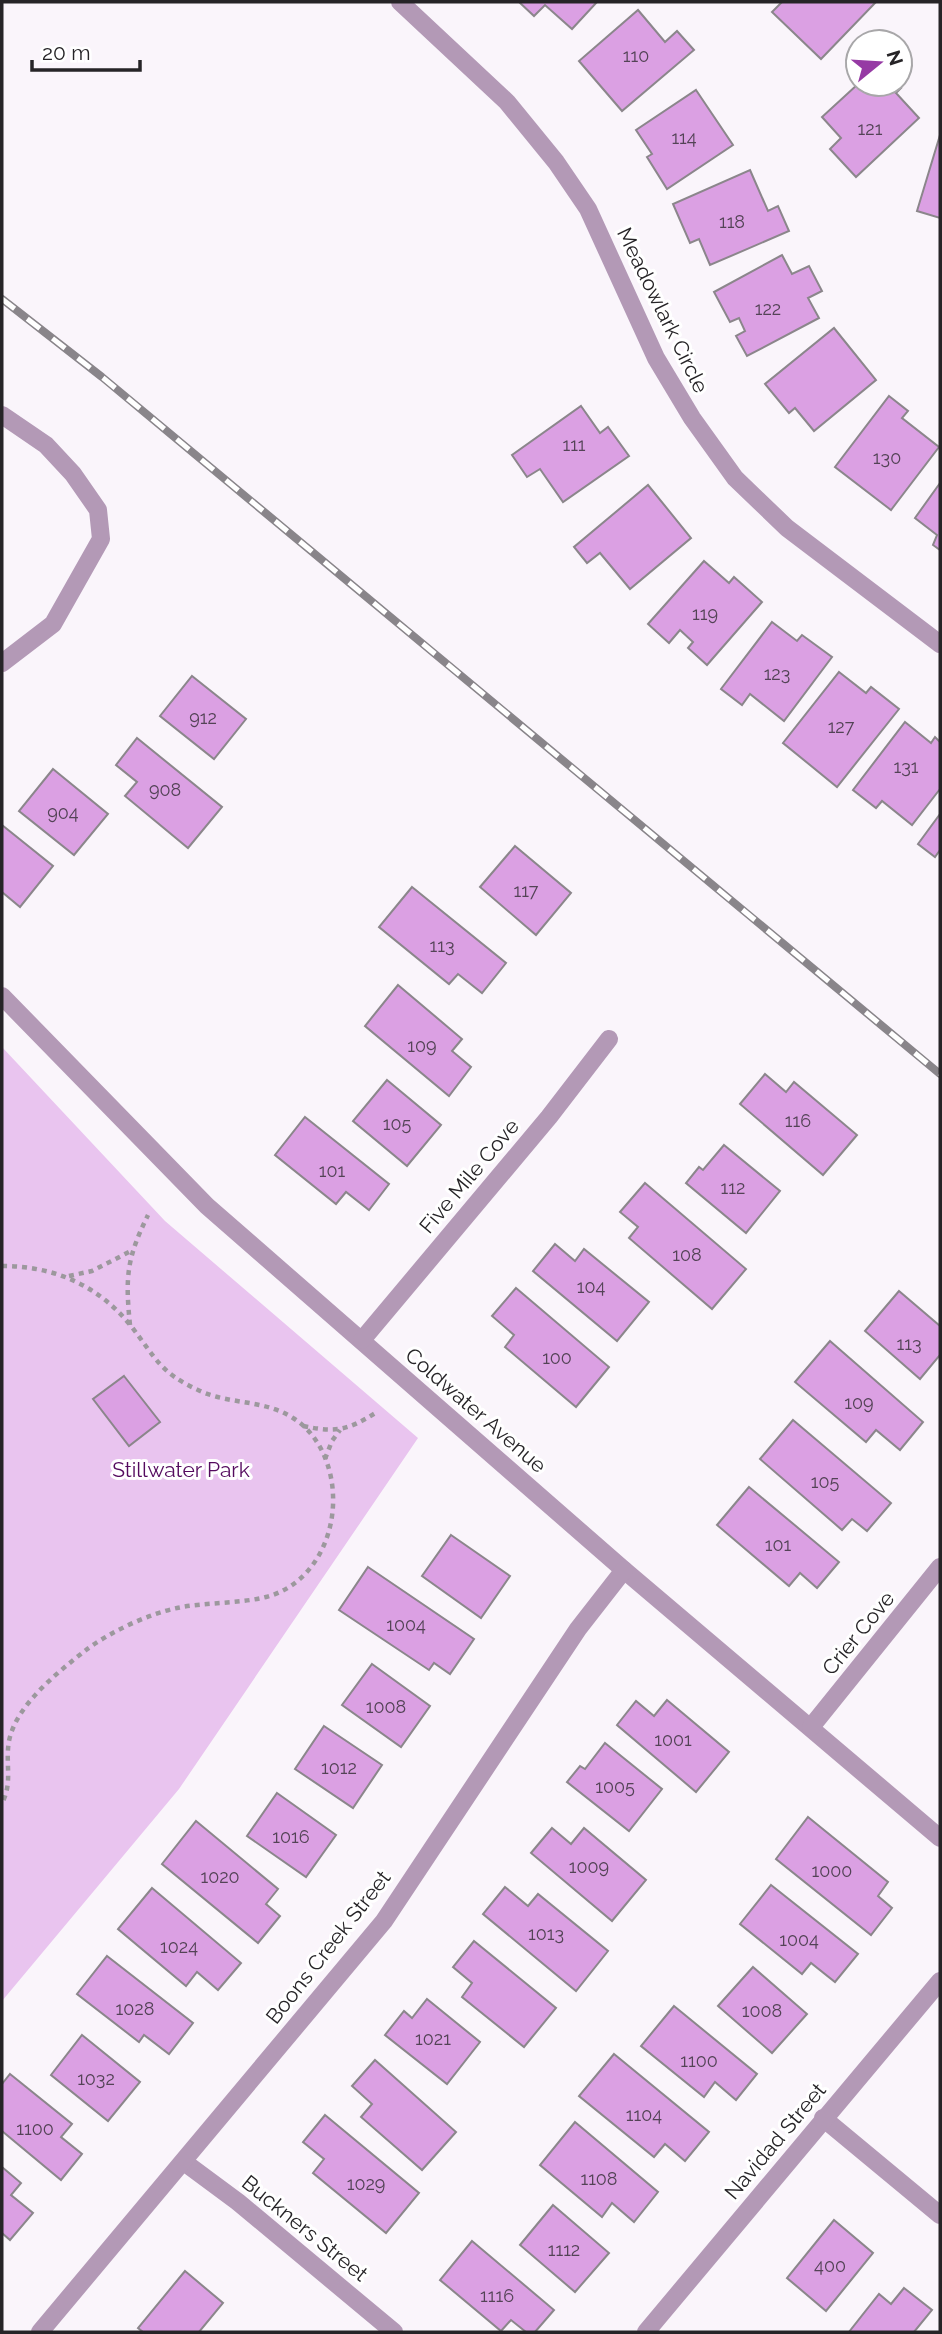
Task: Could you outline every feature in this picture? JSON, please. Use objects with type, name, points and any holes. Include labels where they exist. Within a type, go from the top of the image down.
[{"type":"street","name":"Meadowlark Circle","points":[[400,2],[507,102],[556,162],[588,209],[656,358],[692,418],[735,478],[787,528],[940,644]]},
{"type":"street","points":[[2,415],[46,444],[98,510],[101,539],[54,624],[2,663]]},
{"type":"street","name":"Coldwater Avenue","points":[[2,996],[206,1206],[624,1570],[940,1838]]},
{"type":"street","name":"Five Mile Cove","points":[[362,1340],[549,1117],[609,1039]]},
{"type":"street","name":"Crier Cove","points":[[811,1727],[940,1567]]},
{"type":"street","name":"Boons Creek Street","points":[[40,2332],[384,1921],[578,1629],[624,1570]]},
{"type":"street","name":"Navidad Street","points":[[646,2332],[940,1981]]},
{"type":"street","points":[[823,2118],[940,2215]]},
{"type":"street","name":"Buckners Street","points":[[184,2162],[238,2202],[394,2332]]},
{"type":"path","points":[[130,1325],[127,1273],[131,1251],[148,1214]]},
{"type":"path","points":[[2,1266],[68,1276],[92,1271],[131,1251]]},
{"type":"path","points":[[2,1803],[9,1784],[9,1741],[17,1718],[38,1694],[88,1650],[143,1620],[175,1608],[267,1597],[289,1587],[311,1568],[326,1543],[334,1515],[332,1485],[326,1459],[319,1443],[295,1419],[267,1404],[206,1394],[173,1378],[154,1360],[130,1325],[100,1294],[68,1276]]},
{"type":"path","points":[[302,1426],[331,1432],[353,1427],[377,1412]]},
{"type":"path","points":[[326,1459],[332,1441],[341,1429]]},
{"type":"green space","name":"Stillwater Park","points":[[2,1047],[165,1221],[418,1438],[179,1789],[2,2001]]},
{"type":"building","points":[[519,2],[597,2],[572,29],[545,5],[534,16]]},
{"type":"building","points":[[782,2],[876,2],[851,28],[844,28],[844,35],[821,59],[772,12]]},
{"type":"building","points":[[638,10],[665,42],[677,31],[694,50],[622,111],[579,61]]},
{"type":"building","points":[[696,90],[733,145],[667,189],[647,157],[652,154],[636,130]]},
{"type":"building","points":[[844,97],[901,98],[919,118],[856,177],[830,149],[841,138],[822,117]]},
{"type":"building","points":[[940,135],[940,218],[917,211]]},
{"type":"building","points":[[750,170],[768,211],[778,206],[789,231],[710,265],[699,239],[690,243],[673,204]]},
{"type":"building","points":[[782,255],[792,274],[809,266],[822,291],[808,298],[819,318],[747,356],[736,336],[745,331],[739,318],[730,322],[714,292]]},
{"type":"building","points":[[834,328],[876,380],[814,431],[795,408],[789,413],[765,384]]},
{"type":"building","points":[[889,396],[908,411],[902,418],[939,447],[891,510],[835,467]]},
{"type":"building","points":[[581,406],[600,433],[608,427],[629,456],[563,502],[540,469],[527,477],[512,455]]},
{"type":"building","points":[[940,483],[940,550],[933,545],[937,535],[915,518]]},
{"type":"building","points":[[648,485],[691,538],[630,589],[600,553],[587,563],[574,547]]},
{"type":"building","points":[[704,561],[729,583],[734,577],[762,602],[707,665],[688,648],[693,642],[680,630],[669,643],[648,624]]},
{"type":"building","points":[[772,622],[797,641],[802,635],[832,657],[784,721],[750,694],[742,705],[721,689]]},
{"type":"building","points":[[839,672],[866,693],[871,687],[899,709],[837,787],[783,743]]},
{"type":"building","points":[[192,676],[246,719],[214,759],[160,716]]},
{"type":"building","points":[[905,722],[931,743],[935,737],[940,742],[940,789],[912,825],[882,801],[876,808],[853,790]]},
{"type":"building","points":[[137,738],[222,807],[188,848],[125,796],[137,782],[116,765]]},
{"type":"building","points":[[53,769],[108,814],[74,855],[19,811]]},
{"type":"building","points":[[940,814],[940,850],[935,857],[918,844]]},
{"type":"building","points":[[2,825],[53,866],[20,907],[2,892]]},
{"type":"building","points":[[515,846],[571,893],[536,935],[480,887]]},
{"type":"building","points":[[412,887],[506,963],[482,993],[458,974],[449,984],[379,927]]},
{"type":"building","points":[[398,985],[462,1039],[452,1051],[471,1067],[449,1096],[365,1026]]},
{"type":"building","points":[[765,1074],[786,1092],[794,1082],[857,1135],[823,1175],[740,1104]]},
{"type":"building","points":[[387,1080],[441,1125],[407,1166],[353,1121]]},
{"type":"building","points":[[305,1117],[389,1184],[369,1210],[346,1192],[336,1204],[275,1155]]},
{"type":"building","points":[[724,1145],[780,1191],[746,1233],[686,1183],[699,1167],[703,1170]]},
{"type":"building","points":[[645,1183],[746,1269],[712,1309],[629,1238],[638,1227],[620,1212]]},
{"type":"building","points":[[555,1244],[575,1261],[584,1249],[649,1302],[617,1341],[533,1271]]},
{"type":"building","points":[[516,1288],[609,1367],[576,1407],[505,1347],[514,1335],[492,1316]]},
{"type":"building","points":[[899,1291],[940,1326],[940,1355],[920,1379],[865,1331]]},
{"type":"building","points":[[830,1341],[923,1422],[900,1450],[876,1430],[866,1442],[795,1382]]},
{"type":"building","points":[[124,1376],[160,1422],[129,1446],[93,1399]]},
{"type":"building","points":[[793,1420],[891,1503],[867,1531],[852,1519],[842,1530],[760,1459]]},
{"type":"building","points":[[749,1487],[839,1562],[817,1588],[800,1573],[789,1586],[717,1525]]},
{"type":"building","points":[[451,1535],[510,1576],[481,1618],[422,1576]]},
{"type":"building","points":[[368,1567],[474,1639],[450,1674],[434,1663],[429,1670],[339,1610]]},
{"type":"building","points":[[372,1664],[430,1706],[401,1747],[342,1705]]},
{"type":"building","points":[[667,1700],[729,1752],[696,1792],[617,1725],[636,1701],[654,1716]]},
{"type":"building","points":[[324,1726],[382,1765],[353,1808],[295,1769]]},
{"type":"building","points":[[605,1743],[662,1789],[629,1831],[567,1782],[580,1766],[585,1769]]},
{"type":"building","points":[[277,1793],[336,1835],[306,1877],[247,1836]]},
{"type":"building","points":[[808,1817],[888,1882],[878,1896],[892,1908],[871,1935],[776,1859]]},
{"type":"building","points":[[196,1821],[278,1889],[266,1904],[280,1916],[258,1943],[162,1864]]},
{"type":"building","points":[[552,1828],[571,1844],[584,1828],[646,1880],[612,1921],[531,1853]]},
{"type":"building","points":[[771,1885],[858,1954],[835,1982],[811,1963],[802,1974],[740,1924]]},
{"type":"building","points":[[505,1887],[528,1906],[538,1894],[608,1951],[576,1991],[483,1914]]},
{"type":"building","points":[[152,1888],[241,1963],[218,1990],[197,1972],[186,1986],[118,1929]]},
{"type":"building","points":[[474,1941],[556,2008],[524,2047],[462,1997],[472,1983],[453,1967]]},
{"type":"building","points":[[107,1956],[193,2023],[169,2054],[144,2035],[139,2042],[77,1994]]},
{"type":"building","points":[[753,1967],[807,2014],[772,2053],[718,2006]]},
{"type":"building","points":[[427,1999],[480,2042],[447,2084],[385,2035],[404,2011],[412,2018]]},
{"type":"building","points":[[674,2006],[757,2074],[736,2100],[715,2082],[704,2097],[641,2046]]},
{"type":"building","points":[[82,2035],[140,2082],[108,2121],[51,2075]]},
{"type":"building","points":[[614,2054],[709,2132],[685,2161],[665,2144],[654,2157],[579,2096]]},
{"type":"building","points":[[375,2060],[456,2132],[422,2170],[361,2117],[372,2104],[352,2086]]},
{"type":"building","points":[[10,2074],[72,2124],[61,2137],[82,2154],[61,2180],[2,2131],[2,2084]]},
{"type":"building","points":[[325,2115],[419,2193],[386,2233],[313,2173],[324,2159],[303,2142]]},
{"type":"building","points":[[575,2122],[658,2192],[634,2222],[612,2203],[602,2217],[540,2165]]},
{"type":"building","points":[[2,2167],[21,2183],[11,2195],[33,2213],[10,2240],[2,2233]]},
{"type":"building","points":[[553,2205],[609,2253],[575,2292],[520,2245]]},
{"type":"building","points":[[834,2220],[873,2253],[826,2311],[787,2278]]},
{"type":"building","points":[[472,2241],[554,2310],[535,2332],[526,2332],[511,2320],[501,2331],[440,2280]]},
{"type":"building","points":[[185,2271],[223,2303],[199,2332],[143,2332],[138,2328]]},
{"type":"building","points":[[904,2288],[932,2310],[914,2332],[849,2332],[879,2294],[891,2304]]},
{"type":"railway","points":[[2,299],[102,377],[940,1074]]}]
